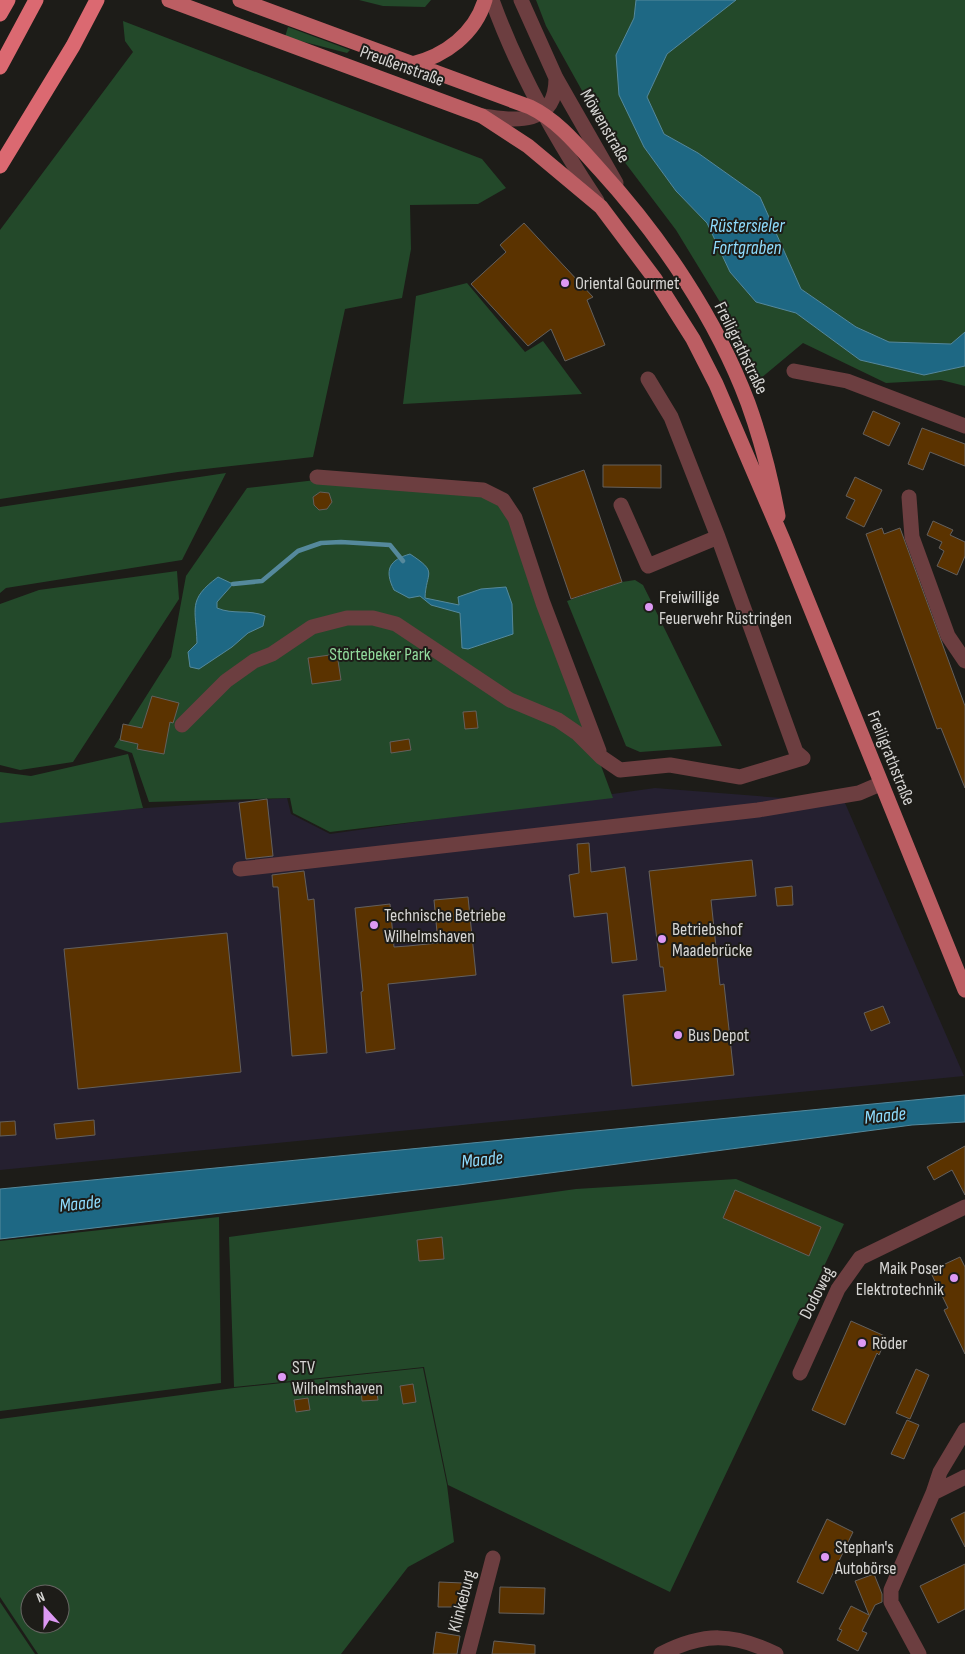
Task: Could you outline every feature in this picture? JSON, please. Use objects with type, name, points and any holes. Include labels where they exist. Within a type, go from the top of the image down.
[{"type":"highway","points":[[0,14],[8,0]]},
{"type":"highway","points":[[0,67],[36,0]]},
{"type":"highway","points":[[0,166],[68,54],[97,0]]},
{"type":"main road","name":"Preußenstraße","points":[[169,0],[482,116],[528,146],[601,207]]},
{"type":"main road","name":"Preußenstraße","points":[[240,0],[542,113],[567,134],[622,193]]},
{"type":"main road","points":[[412,64],[434,57],[461,39],[478,16],[485,0]]},
{"type":"main road","name":"Freiligrathstraße","points":[[622,193],[682,278],[728,357],[755,425],[783,540]]},
{"type":"main road","name":"Freiligrathstraße","points":[[601,207],[655,279],[693,339],[716,384],[783,540],[880,784],[960,966],[965,990]]},
{"type":"street","points":[[492,0],[508,43],[542,113],[601,207]]},
{"type":"street","name":"Möwenstraße","points":[[521,0],[556,78],[622,193]]},
{"type":"street","name":"Möwenstraße","points":[[542,113],[554,95],[556,78]]},
{"type":"street","points":[[482,116],[520,120],[542,113]]},
{"type":"street","points":[[794,371],[847,381],[965,426]]},
{"type":"street","points":[[182,725],[226,681],[254,661],[272,654],[312,627],[347,618],[374,618],[396,624],[510,700],[558,720],[577,732],[601,757],[620,770],[670,765],[740,777],[804,758],[796,752],[718,537],[671,417],[648,379]]},
{"type":"street","points":[[317,477],[483,490],[503,500],[515,518],[543,603],[601,757]]},
{"type":"street","points":[[909,497],[912,537],[948,636],[965,661]]},
{"type":"street","points":[[621,505],[648,566],[718,537]]},
{"type":"street","points":[[240,869],[758,810],[859,793],[880,784]]},
{"type":"street","name":"Dodoweg","points":[[800,1372],[838,1289],[860,1258],[965,1207]]},
{"type":"street","points":[[919,1654],[891,1602],[891,1590],[933,1493],[940,1472],[965,1430]]},
{"type":"street","points":[[933,1493],[965,1477]]},
{"type":"street","name":"Klinkeburg","points":[[468,1654],[494,1558]]},
{"type":"street","points":[[661,1654],[687,1642],[708,1637],[733,1638],[755,1644],[776,1654]]},
{"type":"shaded area","points":[[655,788],[845,803],[964,1076],[0,1170],[0,823],[90,812],[287,798],[291,814],[330,834]]},
{"type":"green space","points":[[359,0],[431,0],[425,7],[383,6]]},
{"type":"green space","points":[[536,0],[636,0],[634,18],[616,55],[644,147],[676,191],[707,223],[730,272],[756,302],[796,313],[860,360],[924,375],[965,366],[965,386],[941,380],[886,383],[803,343],[760,379],[723,307],[676,230],[614,148],[546,26]]},
{"type":"green space","points":[[736,0],[965,0],[965,332],[951,344],[889,342],[856,327],[801,289],[760,197],[698,153],[664,134],[647,97],[667,54]]},
{"type":"green space","points":[[123,21],[482,159],[506,188],[478,204],[410,205],[411,249],[402,298],[345,309],[313,457],[178,472],[0,499],[0,230],[133,52],[125,41]]},
{"type":"green space","points":[[288,27],[350,50],[347,53],[285,37]]},
{"type":"green space","points":[[467,283],[525,352],[543,341],[582,394],[403,404],[416,296]]},
{"type":"green space","points":[[226,473],[182,560],[6,588],[0,593],[0,507]]},
{"type":"green space","name":"Störtebeker Park","points":[[316,480],[481,493],[500,503],[508,515],[613,798],[330,832],[293,813],[290,798],[149,802],[132,753],[114,747],[171,657],[186,576],[247,488]]},
{"type":"green space","points":[[177,571],[179,599],[73,762],[20,770],[0,765],[0,604],[39,590]]},
{"type":"green space","points":[[635,580],[643,585],[722,746],[640,752],[626,746],[567,601],[622,582]]},
{"type":"green space","points":[[128,754],[143,808],[0,823],[0,772],[31,776]]},
{"type":"green space","points":[[736,1179],[844,1224],[670,1592],[448,1485],[424,1367],[234,1387],[229,1237],[576,1189]],"holes":[[[735,1190],[821,1227],[809,1255],[723,1218]]]},
{"type":"green space","points":[[219,1217],[221,1383],[0,1411],[0,1241]]},
{"type":"green space","points":[[423,1368],[447,1485],[454,1542],[408,1567],[341,1654],[38,1654],[25,1634],[70,1634],[70,1584],[20,1584],[20,1627],[0,1597],[0,1419],[234,1388]]},
{"type":"green space","points":[[0,1602],[35,1654],[0,1654]]},
{"type":"water","name":"Rüstersieler Fortgraben","points":[[636,0],[736,0],[667,54],[647,97],[664,134],[698,153],[760,197],[801,289],[856,327],[889,342],[951,344],[965,332],[965,366],[924,375],[860,360],[796,313],[756,302],[730,272],[707,223],[676,191],[644,147],[619,95],[616,55],[634,18]]},
{"type":"water","points":[[410,554],[428,569],[425,598],[459,605],[458,597],[481,589],[506,587],[512,604],[513,634],[468,649],[462,648],[460,613],[431,605],[420,596],[409,598],[394,590],[389,577],[390,567],[397,559]]},
{"type":"water","points":[[218,577],[233,584],[217,602],[217,608],[265,616],[263,626],[248,633],[232,647],[199,669],[190,667],[188,652],[197,643],[195,613],[197,599],[208,585]]},
{"type":"water","name":"Maade","points":[[965,1095],[965,1122],[912,1125],[459,1185],[0,1239],[0,1189]]},
{"type":"building","points":[[524,223],[593,297],[587,300],[605,345],[565,361],[551,329],[528,346],[471,284],[506,252],[500,245]]},
{"type":"building","points":[[873,411],[900,423],[889,446],[863,434]]},
{"type":"building","points":[[922,428],[965,444],[965,466],[930,452],[923,470],[908,464]]},
{"type":"building","points":[[603,465],[661,465],[661,488],[603,487]]},
{"type":"building","points":[[584,470],[622,582],[571,599],[533,488]]},
{"type":"building","points":[[855,477],[882,490],[864,527],[846,518],[855,500],[846,496]]},
{"type":"building","points":[[320,492],[329,493],[332,502],[327,509],[319,510],[314,505],[313,497]]},
{"type":"building","points":[[933,521],[953,530],[950,535],[965,542],[965,556],[957,575],[937,566],[944,551],[939,548],[942,542],[927,535]]},
{"type":"building","points":[[882,528],[884,534],[900,528],[965,706],[965,788],[941,728],[937,729],[866,534]]},
{"type":"building","points":[[337,654],[341,680],[312,684],[308,658]]},
{"type":"building","points":[[152,696],[179,703],[173,723],[170,722],[164,754],[137,749],[138,744],[120,740],[123,724],[142,728]]},
{"type":"building","points":[[476,711],[478,728],[465,729],[463,712]]},
{"type":"building","points":[[409,739],[411,750],[391,753],[390,742]]},
{"type":"building","points":[[267,799],[273,856],[246,859],[239,803]]},
{"type":"building","points":[[589,843],[591,872],[625,867],[637,960],[612,963],[607,913],[574,917],[569,875],[579,873],[577,844]]},
{"type":"building","points":[[752,860],[756,896],[711,900],[720,985],[724,984],[734,1075],[632,1086],[623,995],[666,991],[663,967],[660,967],[649,871]]},
{"type":"building","points":[[304,871],[308,900],[314,899],[327,1053],[292,1056],[278,887],[273,887],[272,875]]},
{"type":"building","points":[[792,886],[793,905],[777,906],[775,888]]},
{"type":"building","name":"Technische Betriebe Wilhelmshaven","points":[[468,897],[476,975],[388,984],[395,1049],[366,1053],[361,992],[363,991],[355,908],[390,904],[394,947],[408,946],[438,943],[434,900]]},
{"type":"building","points":[[227,933],[241,1072],[78,1089],[64,949]]},
{"type":"building","points":[[883,1006],[890,1023],[871,1031],[864,1013]]},
{"type":"building","points":[[94,1120],[95,1135],[56,1139],[54,1124]]},
{"type":"building","points":[[15,1121],[16,1135],[0,1136],[0,1122]]},
{"type":"building","points":[[965,1146],[965,1195],[952,1170],[934,1180],[927,1167]]},
{"type":"building","points":[[735,1190],[821,1227],[809,1256],[723,1218]]},
{"type":"building","points":[[442,1237],[444,1259],[419,1261],[417,1240]]},
{"type":"building","points":[[960,1257],[965,1267],[965,1354],[944,1310],[948,1308],[930,1271]]},
{"type":"building","points":[[851,1321],[887,1337],[879,1355],[877,1353],[845,1425],[812,1410]]},
{"type":"building","points":[[916,1369],[929,1375],[910,1419],[896,1413]]},
{"type":"building","points":[[413,1384],[416,1402],[403,1404],[400,1386]]},
{"type":"building","points":[[376,1386],[378,1400],[362,1401],[361,1388]]},
{"type":"building","points":[[308,1398],[310,1410],[296,1412],[294,1400]]},
{"type":"building","points":[[907,1420],[919,1425],[904,1459],[891,1454]]},
{"type":"building","points":[[965,1512],[965,1547],[951,1519]]},
{"type":"building","name":"Stephan's Autobörse","points":[[827,1519],[853,1532],[823,1594],[797,1582]]},
{"type":"building","points":[[965,1564],[965,1609],[938,1623],[920,1586]]},
{"type":"building","points":[[874,1574],[882,1594],[882,1602],[875,1605],[862,1631],[867,1633],[858,1651],[837,1640],[842,1630],[839,1629],[851,1606],[869,1615],[855,1581]]},
{"type":"building","points":[[439,1582],[463,1583],[463,1607],[438,1607]]},
{"type":"building","points":[[500,1587],[545,1588],[544,1614],[499,1613]]},
{"type":"building","points":[[436,1632],[460,1636],[457,1654],[433,1654]]},
{"type":"building","points":[[494,1641],[535,1645],[535,1654],[492,1654]]},
{"type":"waterway","points":[[233,584],[262,581],[298,551],[321,543],[341,542],[390,545],[403,561]]},
{"type":"place","name":"Oriental Gourmet","points":[[565,283]]},
{"type":"place","name":"Freiwillige Feuerwehr Rüstringen","points":[[649,607]]},
{"type":"place","name":"Technische Betriebe Wilhelmshaven","points":[[374,925]]},
{"type":"place","name":"Betriebshof Maadebrücke","points":[[662,939]]},
{"type":"place","name":"Bus Depot","points":[[678,1035]]},
{"type":"place","name":"Maik Poser Elektrotechnik","points":[[954,1278]]},
{"type":"place","name":"Röder","points":[[862,1343]]},
{"type":"place","name":"STV Wilhelmshaven","points":[[282,1377]]},
{"type":"place","name":"Stephan's Autobörse","points":[[825,1557]]}]
